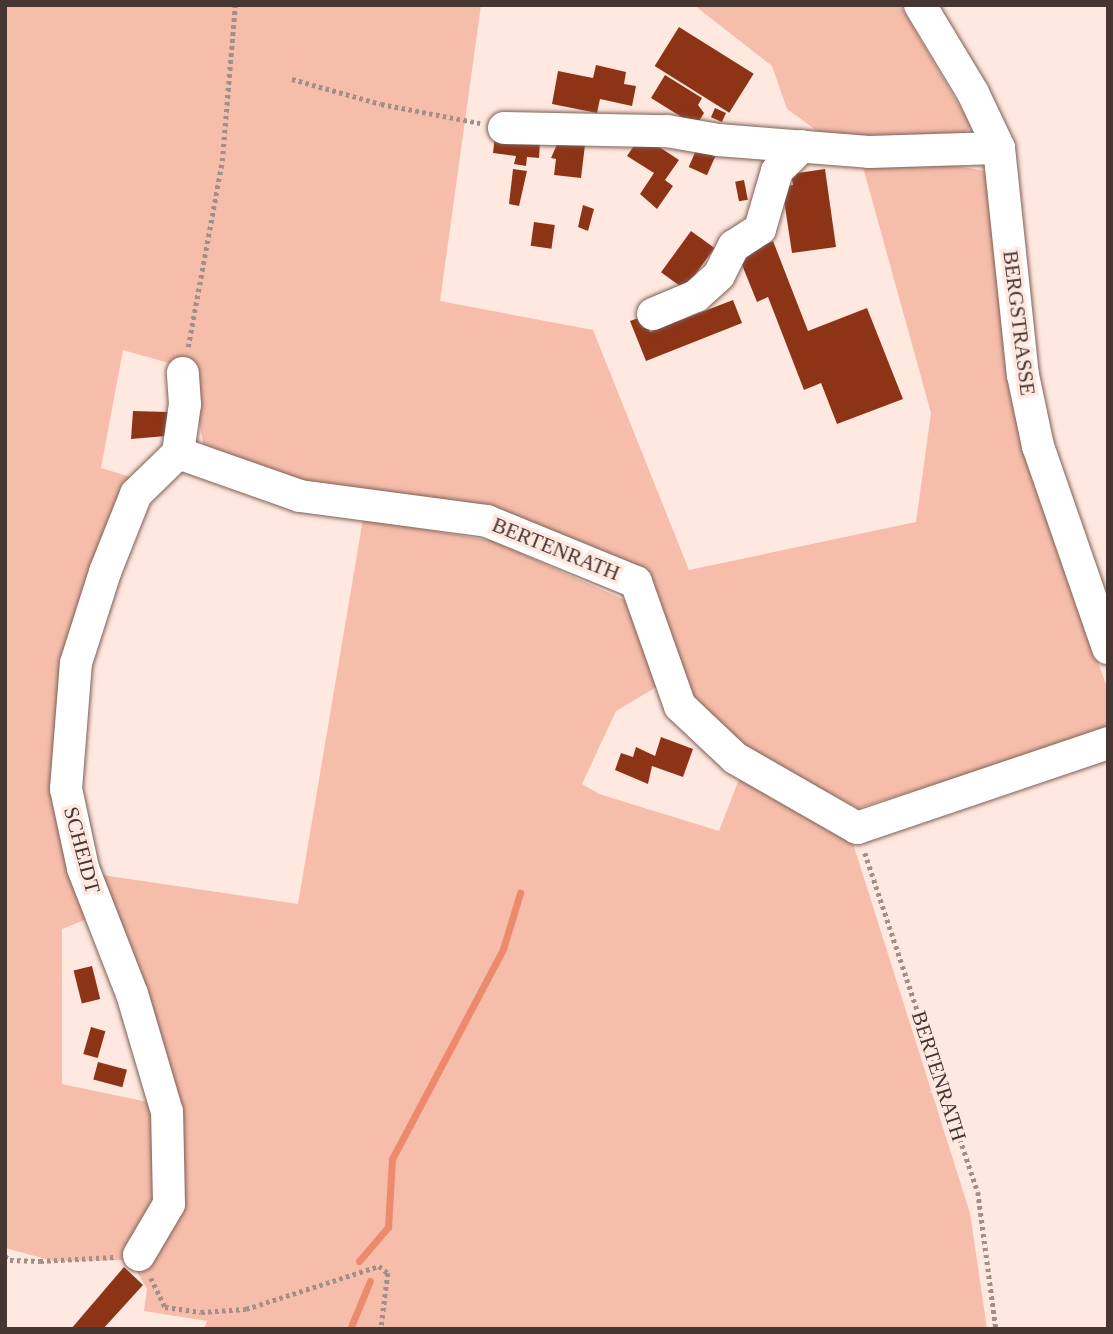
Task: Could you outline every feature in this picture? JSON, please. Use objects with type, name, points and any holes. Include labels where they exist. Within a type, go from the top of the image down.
[{"type":"street","name":"BERGSTRASSE","points":[[920,5],[973,93],[999,148],[1023,375],[1038,446],[1108,648]]},
{"type":"street","points":[[505,128],[667,131],[869,152],[999,148]]},
{"type":"street","points":[[653,314],[696,296],[719,275],[734,246],[760,229],[777,171],[802,146]]},
{"type":"street","points":[[177,453],[185,404],[183,373]]},
{"type":"street","name":"BERTENRATH","points":[[177,453],[300,496],[487,521],[636,582],[680,706],[735,758],[857,828]]},
{"type":"street","name":"SCHEIDT","points":[[139,1255],[170,1204],[167,1112],[132,994],[83,867],[66,789],[76,663],[105,572],[136,494],[177,453]]},
{"type":"street","points":[[857,828],[1108,743]]},
{"type":"path","points":[[183,373],[222,161],[235,5]]},
{"type":"path","points":[[292,79],[381,104],[505,128]]},
{"type":"path","name":"BERTENRATH","points":[[857,828],[978,1192],[996,1329]]},
{"type":"path","points":[[5,1256],[10,1260],[40,1261],[139,1255],[165,1307],[201,1312],[246,1309],[379,1266],[388,1273],[382,1329]]},
{"type":"shaded area","points":[[5,5],[481,5],[440,301],[593,330],[689,570],[916,522],[931,413],[861,160],[924,160],[985,171],[1009,378],[1037,493],[1108,690],[1106,731],[858,808],[736,746],[690,691],[646,577],[300,485],[204,448],[190,369],[123,350],[101,468],[134,478],[59,808],[92,917],[62,929],[62,1084],[171,1107],[95,874],[298,904],[363,519],[493,541],[627,601],[658,686],[616,711],[582,784],[599,794],[719,831],[741,774],[850,834],[970,1213],[987,1329],[204,1329],[207,1321],[144,1311],[147,1289],[130,1260],[53,1261],[5,1248]]},
{"type":"shaded area","points":[[694,5],[900,5],[971,126],[959,140],[827,138],[787,109],[772,66]]},
{"type":"building","points":[[679,27],[754,74],[729,113],[655,66]]},
{"type":"building","points":[[596,65],[626,72],[624,84],[636,86],[632,106],[600,99],[597,113],[552,104],[558,71],[593,78]]},
{"type":"building","points":[[665,75],[702,98],[698,105],[704,113],[696,126],[651,98]]},
{"type":"building","points":[[715,108],[726,113],[722,122],[711,117]]},
{"type":"building","points":[[641,135],[679,160],[665,180],[673,186],[657,209],[640,194],[654,173],[627,156]]},
{"type":"building","points":[[495,136],[540,142],[539,158],[527,157],[526,166],[514,164],[516,156],[493,153]]},
{"type":"building","points":[[558,142],[585,145],[581,178],[554,175],[556,159],[551,158]]},
{"type":"building","points":[[698,146],[716,154],[707,175],[689,167]]},
{"type":"building","points":[[513,169],[527,171],[519,206],[509,204]]},
{"type":"building","points":[[825,169],[836,247],[792,253],[782,187],[793,185],[791,174]]},
{"type":"building","points":[[744,180],[748,200],[739,201],[735,182]]},
{"type":"building","points":[[583,205],[594,209],[588,231],[578,227]]},
{"type":"building","points":[[534,222],[555,225],[551,249],[531,246]]},
{"type":"building","points":[[691,231],[714,248],[684,289],[661,272]]},
{"type":"building","points":[[773,241],[808,331],[867,308],[903,399],[837,424],[821,383],[804,390],[768,297],[757,302],[738,255]]},
{"type":"building","points":[[733,300],[742,323],[646,361],[630,321],[644,316],[650,332]]},
{"type":"building","points":[[133,411],[168,412],[166,436],[131,439]]},
{"type":"building","points":[[661,737],[693,749],[683,777],[652,766],[648,784],[615,770],[621,753],[633,757],[636,747],[655,756]]},
{"type":"building","points":[[92,966],[100,999],[82,1004],[74,971]]},
{"type":"building","points":[[91,1027],[105,1031],[98,1058],[83,1054]]},
{"type":"building","points":[[98,1062],[127,1070],[122,1087],[93,1079]]},
{"type":"building","points":[[124,1267],[143,1285],[103,1329],[71,1329]]},
{"type":"waterway","points":[[359,1261],[388,1227],[392,1159],[503,949],[520,893]]},
{"type":"waterway","points":[[350,1329],[370,1281]]}]
